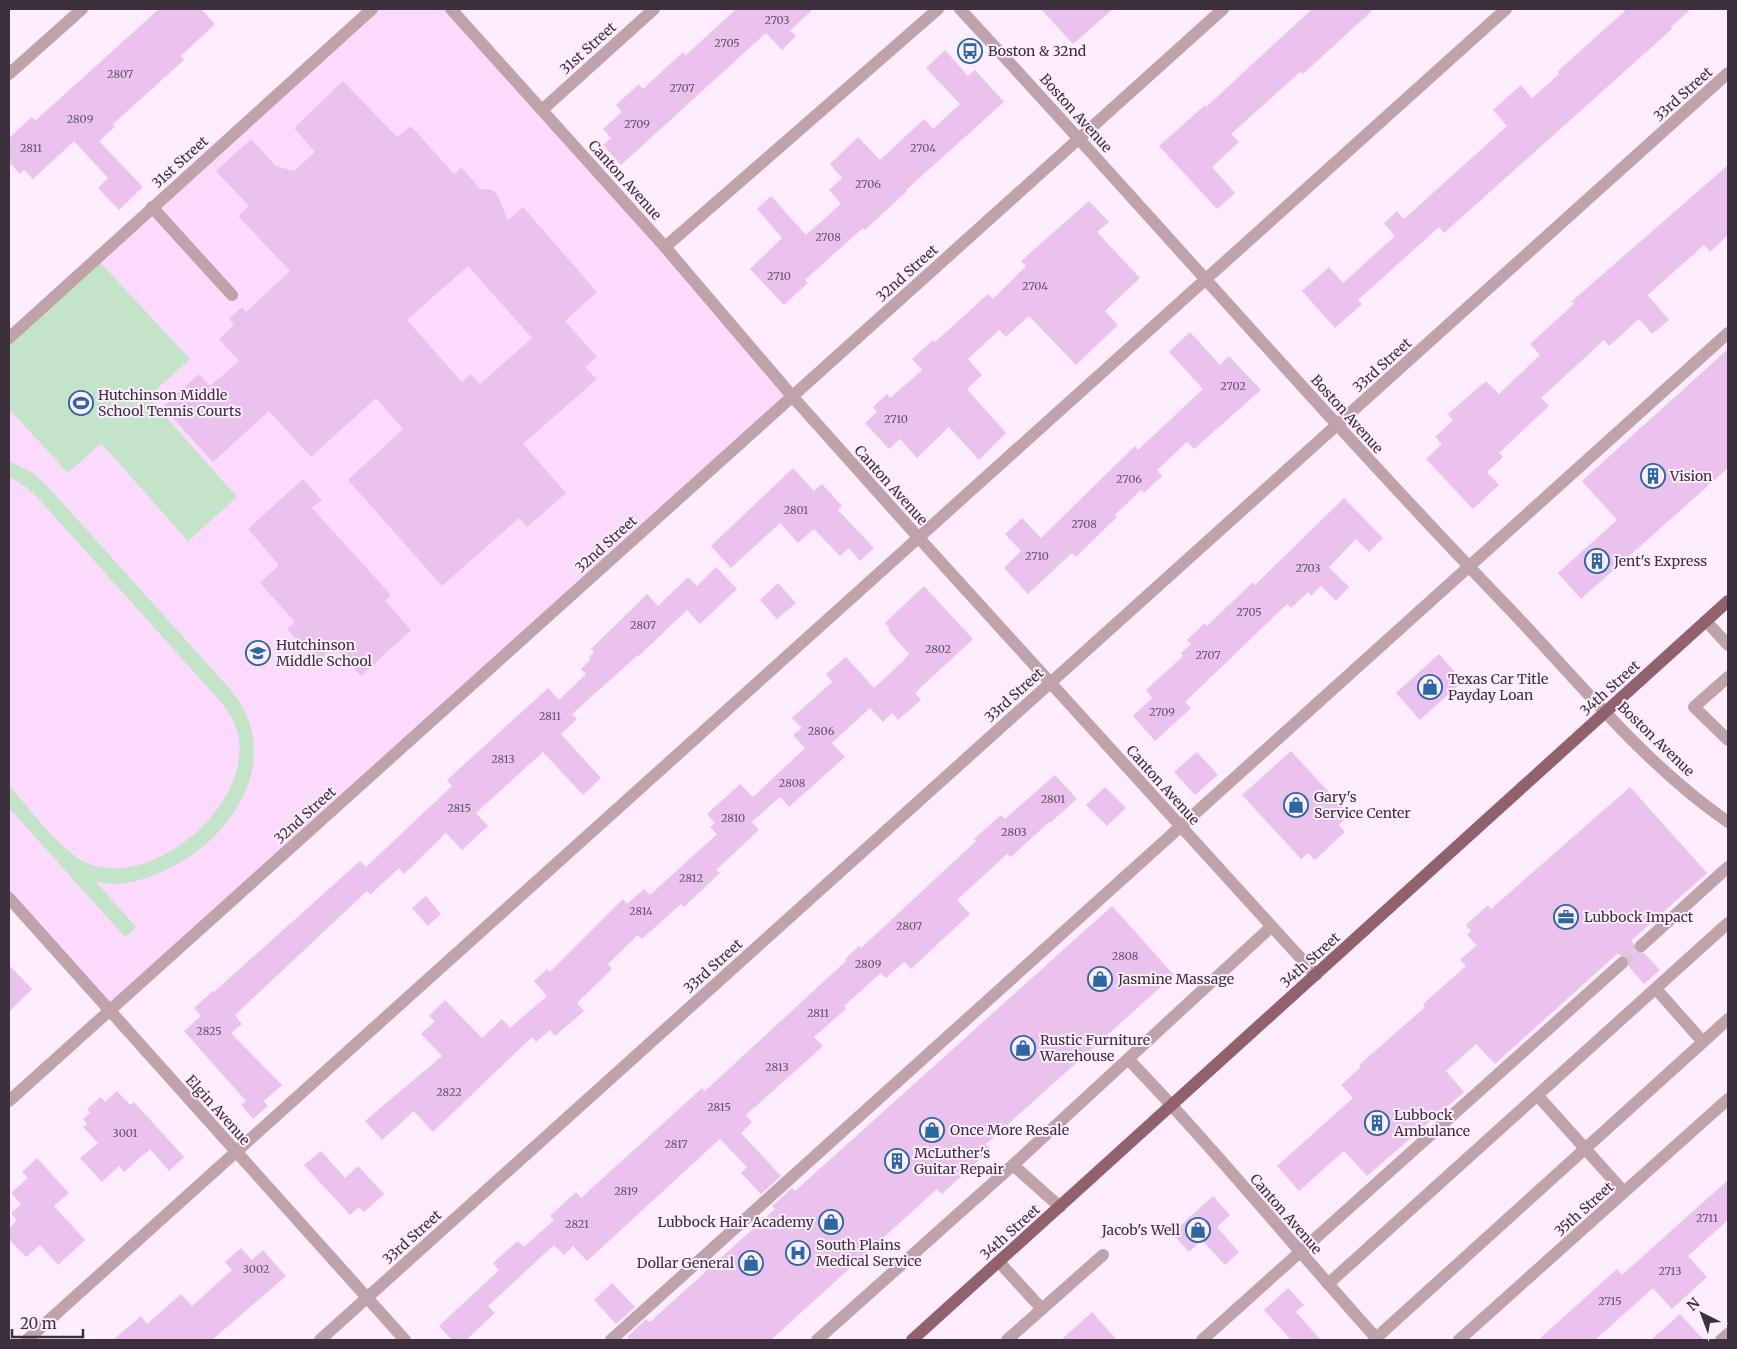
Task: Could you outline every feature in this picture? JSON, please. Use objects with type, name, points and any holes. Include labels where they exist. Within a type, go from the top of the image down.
[{"type":"main road","name":"34th Street","points":[[912,1340],[1728,601]]},
{"type":"street","points":[[9,74],[82,9]]},
{"type":"street","name":"31st Street","points":[[9,338],[372,9]]},
{"type":"street","name":"Canton Avenue","points":[[451,9],[665,247],[792,396],[918,537],[1316,975]]},
{"type":"street","name":"31st Street","points":[[542,110],[654,9]]},
{"type":"street","points":[[665,247],[938,9]]},
{"type":"street","name":"Boston Avenue","points":[[960,9],[1080,138],[1204,280],[1469,567],[1606,712],[1682,785],[1728,822]]},
{"type":"street","name":"32nd Street","points":[[9,1101],[1223,9]]},
{"type":"street","points":[[27,1340],[1506,9]]},
{"type":"street","name":"33rd Street","points":[[320,1340],[1728,73]]},
{"type":"street","points":[[152,207],[232,295]]},
{"type":"street","points":[[611,1340],[1728,333]]},
{"type":"street","points":[[1706,621],[1728,645]]},
{"type":"street","points":[[1728,677],[1694,707],[1728,740]]},
{"type":"street","points":[[1641,946],[1728,867]]},
{"type":"street","name":"Elgin Avenue","points":[[9,898],[109,1012],[405,1340]]},
{"type":"street","points":[[1328,1284],[1728,923]]},
{"type":"street","points":[[817,1340],[1013,1165],[1271,927]]},
{"type":"street","points":[[1202,1340],[1622,963]]},
{"type":"street","points":[[1656,989],[1703,1042]]},
{"type":"street","points":[[1377,1339],[1728,1019]]},
{"type":"street","name":"Canton Avenue","points":[[1128,1059],[1172,1105],[1299,1253],[1377,1339]]},
{"type":"street","points":[[1538,1096],[1624,1192]]},
{"type":"street","name":"35th Street","points":[[1459,1340],[1728,1099]]},
{"type":"street","points":[[1013,1165],[1060,1207]]},
{"type":"street","points":[[1007,1340],[1103,1255]]},
{"type":"street","points":[[999,1262],[1042,1309]]},
{"type":"street","points":[[1721,1340],[1728,1334]]},
{"type":"shaded area","name":"Hutchinson Middle School","points":[[372,9],[450,9],[792,396],[109,1012],[9,899],[9,338]]},
{"type":"green space","name":"Hutchinson Middle School Tennis Courts","points":[[96,258],[190,359],[148,397],[237,497],[188,541],[101,443],[68,473],[9,409],[9,338]]},
{"type":"green space","points":[[9,461],[34,474],[49,488],[230,689],[248,720],[254,751],[249,782],[235,811],[214,837],[188,858],[158,874],[122,884],[96,882],[136,927],[125,937],[9,808],[9,785],[45,828],[77,857],[87,863],[113,868],[139,865],[166,854],[191,837],[212,816],[228,792],[238,766],[238,734],[232,719],[219,700],[38,498],[25,486],[9,477]]},
{"type":"building","points":[[159,9],[201,9],[215,24],[181,56],[184,60],[113,124],[115,127],[99,141],[143,187],[119,210],[98,188],[108,178],[74,141],[33,179],[24,170],[20,174],[9,162],[9,138],[32,117],[35,121]]},
{"type":"building","points":[[736,9],[813,9],[790,31],[796,36],[782,50],[766,33],[621,165],[603,145],[611,138],[603,129],[622,112],[616,105],[639,84],[643,89],[683,52],[686,55]]},
{"type":"building","points":[[1041,9],[1113,9],[1073,44]]},
{"type":"building","points":[[1312,9],[1374,9],[1303,74],[1300,72],[1231,134],[1239,142],[1212,167],[1235,193],[1217,209],[1159,146],[1205,105],[1206,107]]},
{"type":"building","points":[[1627,9],[1691,9],[1671,27],[1672,29],[1444,233],[1439,227],[1358,300],[1362,304],[1335,328],[1302,291],[1329,267],[1343,283],[1395,236],[1384,223],[1397,211],[1404,219],[1507,126],[1493,110],[1521,85],[1532,98],[1559,74],[1558,71]]},
{"type":"building","points":[[945,50],[968,76],[975,70],[1004,102],[906,190],[865,230],[863,228],[805,280],[808,283],[784,305],[750,269],[782,238],[757,209],[771,196],[806,235],[841,204],[829,190],[842,178],[830,164],[858,137],[880,160],[924,119],[933,129],[960,104],[926,68]]},
{"type":"building","points":[[343,81],[397,137],[411,126],[454,174],[461,167],[480,189],[492,190],[497,194],[508,220],[523,207],[597,292],[565,321],[597,357],[585,367],[597,379],[523,444],[566,493],[527,527],[519,518],[442,586],[348,480],[403,429],[376,398],[311,457],[269,411],[213,462],[163,407],[199,374],[210,386],[239,361],[219,339],[234,325],[229,319],[242,307],[246,312],[290,271],[238,216],[249,206],[216,171],[251,139],[276,166],[294,171],[315,152],[294,128]],"holes":[[[468,266],[532,338],[480,384],[471,374],[462,382],[407,320]]]},
{"type":"building","points":[[1728,165],[1728,235],[1710,252],[1704,245],[1648,295],[1669,320],[1652,334],[1639,319],[1609,346],[1604,340],[1541,398],[1549,406],[1499,453],[1503,457],[1487,472],[1499,485],[1473,509],[1426,459],[1442,444],[1435,437],[1453,420],[1448,414],[1486,381],[1499,394],[1540,355],[1530,344],[1574,304],[1571,302]]},
{"type":"building","points":[[1089,201],[1109,222],[1097,232],[1140,278],[1105,311],[1118,325],[1076,365],[1029,316],[1006,337],[999,330],[968,359],[982,375],[967,389],[1006,433],[979,460],[949,427],[917,458],[900,439],[889,449],[865,423],[877,412],[873,407],[887,394],[890,398],[922,370],[912,359],[933,340],[935,342],[988,294],[993,299],[1026,266],[1021,261]]},
{"type":"building","points":[[1190,332],[1220,365],[1229,356],[1261,390],[1194,449],[1187,442],[1157,470],[1162,476],[1144,493],[1141,490],[1115,515],[1117,517],[1076,557],[1072,553],[1028,594],[1004,568],[1021,551],[1005,534],[1022,518],[1041,538],[1135,446],[1138,450],[1203,389],[1169,352]]},
{"type":"building","points":[[1728,349],[1728,468],[1581,599],[1558,573],[1617,520],[1582,481]]},
{"type":"building","points":[[793,468],[814,491],[822,484],[842,506],[838,510],[874,548],[860,561],[849,548],[840,556],[814,529],[798,543],[780,523],[731,568],[711,546]]},
{"type":"building","points":[[303,479],[322,500],[312,508],[391,595],[385,601],[411,630],[361,676],[334,647],[317,662],[287,629],[295,622],[260,583],[279,565],[248,529]]},
{"type":"building","points":[[1344,498],[1383,538],[1369,552],[1356,539],[1329,567],[1349,587],[1336,601],[1321,586],[1311,596],[1308,592],[1291,608],[1287,604],[1185,702],[1191,708],[1155,741],[1133,716],[1152,698],[1146,690],[1183,656],[1181,653],[1191,644],[1187,640],[1205,623],[1207,626],[1253,582],[1255,585]]},
{"type":"building","points":[[716,567],[737,589],[700,624],[687,610],[639,656],[572,714],[577,719],[561,734],[601,778],[583,795],[543,752],[476,813],[488,826],[462,850],[446,833],[404,874],[399,868],[370,895],[367,891],[235,1015],[242,1024],[231,1033],[282,1085],[264,1101],[268,1106],[253,1119],[241,1105],[246,1101],[184,1031],[201,1016],[194,1008],[360,861],[366,867],[452,786],[447,780],[548,688],[559,700],[586,674],[581,669],[591,659],[589,657],[594,652],[591,649],[647,594],[658,606],[688,577],[697,586]]},
{"type":"building","points":[[778,583],[796,603],[777,619],[760,600]]},
{"type":"building","points":[[924,586],[973,639],[915,693],[921,700],[898,720],[892,713],[883,722],[870,708],[832,743],[845,757],[789,807],[780,797],[752,822],[759,830],[716,870],[720,873],[684,907],[681,904],[642,939],[638,935],[608,964],[612,969],[577,1003],[584,1011],[555,1036],[550,1030],[536,1042],[532,1037],[433,1132],[414,1111],[382,1140],[365,1121],[442,1056],[421,1034],[435,1021],[429,1016],[445,1000],[482,1038],[502,1019],[510,1028],[547,996],[534,981],[547,969],[550,972],[623,899],[627,904],[644,889],[650,895],[717,834],[710,827],[715,823],[707,814],[740,784],[753,797],[805,748],[793,735],[802,728],[792,718],[832,682],[826,674],[846,657],[874,688],[903,661],[909,654],[888,630],[890,629],[885,623]]},
{"type":"building","name":"Texas Car Title Payday Loan","points":[[1439,654],[1463,681],[1420,720],[1396,693]]},
{"type":"building","name":"Gary's Service Center","points":[[1291,751],[1350,815],[1339,825],[1345,832],[1315,860],[1308,853],[1301,859],[1242,795]]},
{"type":"building","points":[[1197,752],[1218,775],[1195,795],[1174,772]]},
{"type":"building","points":[[1055,775],[1077,799],[1011,857],[1007,854],[957,900],[970,914],[911,969],[904,962],[886,978],[881,973],[844,1006],[846,1009],[814,1037],[823,1046],[746,1115],[752,1122],[741,1133],[781,1176],[761,1194],[741,1173],[747,1167],[720,1139],[587,1261],[573,1246],[564,1255],[554,1245],[488,1306],[495,1313],[466,1340],[452,1340],[439,1326],[499,1270],[493,1263],[518,1241],[524,1247],[554,1220],[550,1216],[576,1192],[581,1198],[702,1088],[705,1091],[847,960],[845,959],[859,946],[861,948],[976,841],[974,839],[1001,815],[1005,819]]},
{"type":"building","points":[[1105,787],[1126,808],[1107,826],[1086,805]]},
{"type":"building","name":"Lubbock Impact","points":[[1630,787],[1707,873],[1632,940],[1635,951],[1639,954],[1644,953],[1660,970],[1644,984],[1629,967],[1628,957],[1617,954],[1495,1064],[1476,1044],[1446,1071],[1464,1092],[1367,1176],[1344,1151],[1299,1191],[1277,1166],[1353,1098],[1341,1085],[1361,1067],[1359,1065],[1425,1007],[1423,1004],[1466,966],[1460,960],[1477,945],[1467,935],[1471,931],[1466,925],[1488,905],[1491,909]]},
{"type":"building","points":[[426,896],[441,914],[428,926],[412,908]]},
{"type":"building","points":[[1112,906],[1174,975],[986,1144],[991,1149],[942,1194],[937,1189],[771,1340],[629,1340],[628,1336],[646,1319],[650,1322],[775,1209],[772,1206],[792,1188],[795,1191]]},
{"type":"building","points":[[9,965],[32,989],[9,1012]]},
{"type":"building","points":[[117,1091],[130,1105],[134,1102],[184,1157],[169,1171],[150,1149],[124,1172],[119,1166],[102,1182],[80,1158],[98,1143],[83,1127],[87,1124],[83,1119],[90,1113],[87,1109],[101,1097],[105,1102]]},
{"type":"building","points":[[321,1151],[345,1178],[358,1166],[384,1194],[364,1212],[359,1207],[350,1215],[304,1165]]},
{"type":"building","points":[[37,1158],[69,1193],[54,1206],[85,1240],[58,1265],[40,1245],[26,1257],[9,1239],[9,1228],[17,1220],[11,1213],[21,1204],[11,1193],[28,1178],[22,1172]]},
{"type":"building","points":[[1728,1180],[1728,1220],[1688,1256],[1707,1277],[1672,1309],[1653,1288],[1595,1340],[1538,1340],[1617,1269],[1622,1275]]},
{"type":"building","name":"Jacob's Well","points":[[1213,1196],[1230,1215],[1217,1227],[1239,1252],[1225,1265],[1202,1240],[1189,1252],[1172,1233]]},
{"type":"building","points":[[241,1248],[252,1260],[263,1250],[286,1276],[212,1340],[113,1340],[141,1316],[147,1324],[181,1294],[192,1306],[232,1270],[225,1262]]},
{"type":"building","points":[[612,1283],[635,1307],[616,1324],[594,1300]]},
{"type":"building","points":[[1288,1288],[1304,1305],[1296,1312],[1321,1340],[1291,1340],[1264,1310]]},
{"type":"building","points":[[1092,1312],[1117,1340],[1061,1340]]},
{"type":"building","points":[[1680,1314],[1704,1340],[1651,1340]]},
{"type":"tunnel","points":[[1622,963],[1641,946]]},
{"type":"place","name":"Boston & 32nd","points":[[970,51]]},
{"type":"place","name":"Hutchinson Middle School Tennis Courts","points":[[81,403]]},
{"type":"place","name":"Vision","points":[[1653,476]]},
{"type":"place","name":"Jent's Express","points":[[1597,561]]},
{"type":"place","name":"Hutchinson Middle School","points":[[258,653]]},
{"type":"place","name":"Texas Car Title Payday Loan","points":[[1430,687]]},
{"type":"place","name":"Gary's Service Center","points":[[1296,805]]},
{"type":"place","name":"Lubbock Impact","points":[[1566,917]]},
{"type":"place","name":"Jasmine Massage","points":[[1100,979]]},
{"type":"place","name":"Rustic Furniture Warehouse","points":[[1023,1048]]},
{"type":"place","name":"Lubbock Ambulance","points":[[1377,1123]]},
{"type":"place","name":"Once More Resale","points":[[932,1130]]},
{"type":"place","name":"McLuther's Guitar Repair","points":[[897,1161]]},
{"type":"place","name":"Lubbock Hair Academy","points":[[831,1222]]},
{"type":"place","name":"Jacob's Well","points":[[1198,1230]]},
{"type":"place","name":"South Plains Medical Service","points":[[798,1253]]},
{"type":"place","name":"Dollar General","points":[[751,1263]]}]
